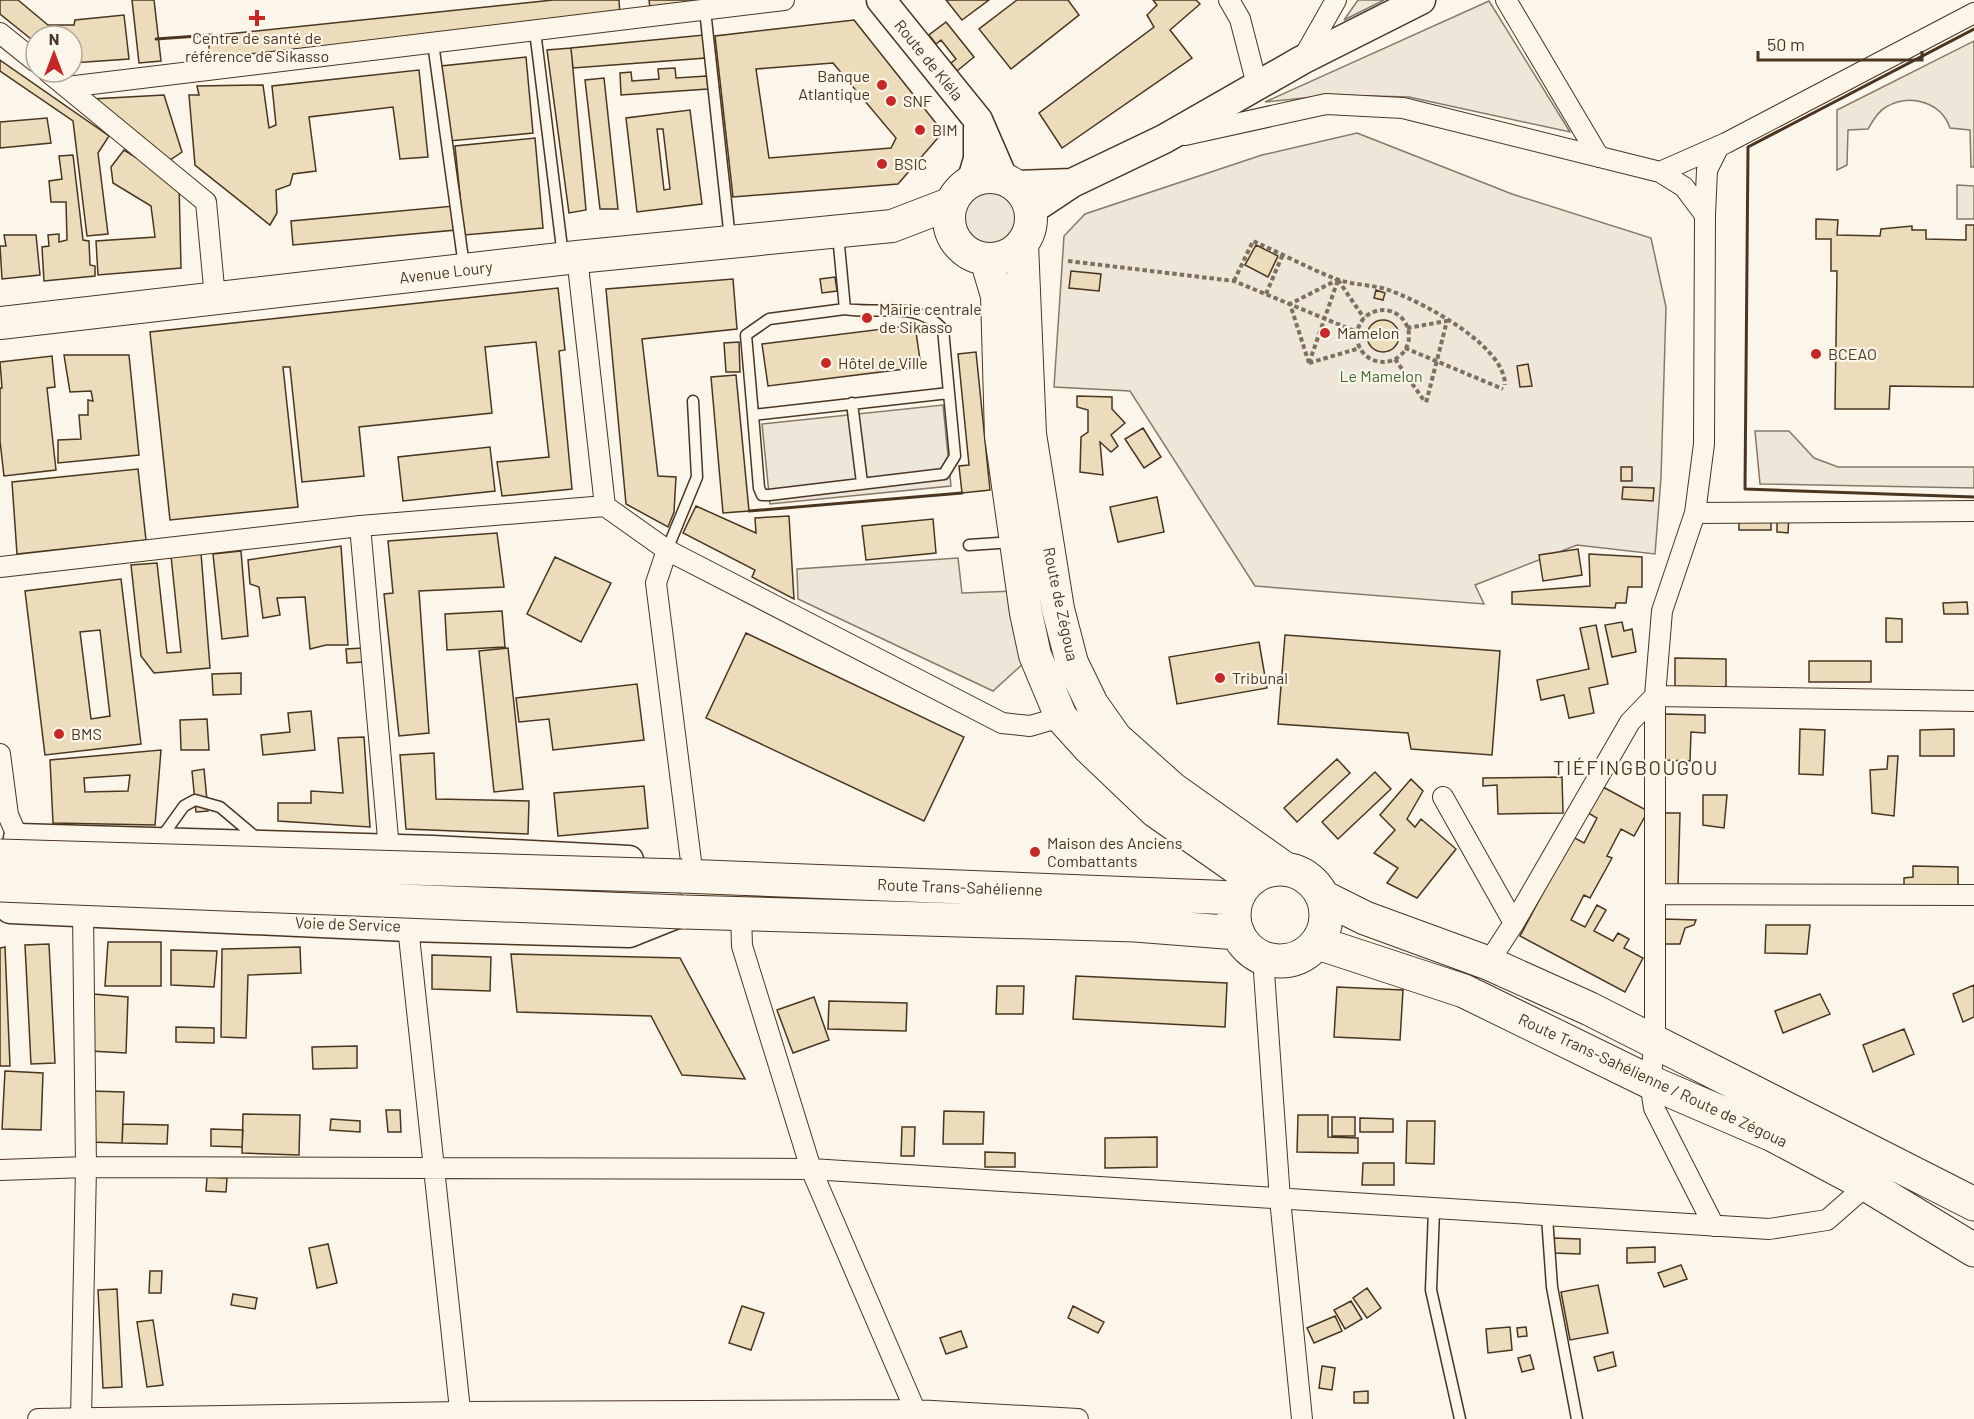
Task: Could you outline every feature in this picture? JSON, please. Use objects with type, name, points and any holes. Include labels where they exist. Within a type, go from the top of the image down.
[{"type":"highway","name":"Route Trans-Sahélienne","points":[[6,840],[687,876],[1244,888],[1274,869],[1286,869]]},
{"type":"highway","points":[[1244,888],[1234,910],[1238,933],[1244,944],[1263,958],[1287,961],[1309,952],[1318,943],[1326,921],[1323,897],[1309,878],[1286,869]]},
{"type":"highway","name":"Route Trans-Sahélienne / Route de Zégoua","points":[[1323,897],[1365,918],[1488,963],[1654,1041],[1974,1204]]},
{"type":"highway","name":"Route Trans-Sahélienne","points":[[3,903],[741,913],[1135,925],[1238,933]]},
{"type":"highway","name":"Route Trans-Sahélienne / Route de Zégoua","points":[[1318,943],[1464,991],[1650,1082],[1773,1135],[1867,1185],[1974,1250]]},
{"type":"main road","name":"Route de Kléla","points":[[882,0],[978,120],[1009,182]]},
{"type":"main road","points":[[1030,212],[1072,183],[1164,139],[1302,60],[1421,0]]},
{"type":"main road","points":[[978,120],[978,159],[962,192],[950,225],[953,236],[970,254],[986,259],[1006,255],[1022,244],[1031,223],[1028,201],[1009,182]]},
{"type":"main road","points":[[892,226],[987,178],[1009,182],[1072,183]]},
{"type":"main road","points":[[892,226],[953,236]]},
{"type":"main road","name":"Avenue Loury","points":[[0,322],[570,258],[892,226]]},
{"type":"main road","name":"Route de Zégoua","points":[[1022,244],[1030,434],[1058,609],[1072,663],[1092,704],[1116,738],[1172,788],[1286,869]]},
{"type":"main road","name":"Route de Zégoua","points":[[986,259],[997,296],[1001,436],[1035,655],[1061,717],[1089,748],[1155,811],[1244,888]]},
{"type":"main road","points":[[6,840],[158,841],[584,856],[654,862],[687,876]]},
{"type":"main road","points":[[3,903],[22,897],[28,882],[29,867],[26,851],[6,840]]},
{"type":"main road","name":"Voie de Service","points":[[3,903],[83,913],[408,927],[629,933],[683,912]]},
{"type":"street","points":[[67,87],[784,0]]},
{"type":"street","points":[[1229,0],[1240,19],[1257,85]]},
{"type":"street","points":[[1302,60],[1336,0]]},
{"type":"street","points":[[1506,0],[1599,157]]},
{"type":"street","points":[[1660,172],[1719,146],[1974,13]]},
{"type":"street","points":[[0,33],[24,52]]},
{"type":"street","points":[[63,84],[206,202],[215,298]]},
{"type":"street","points":[[1164,139],[1326,104],[1402,108],[1660,172],[1684,187],[1705,215]]},
{"type":"street","points":[[1714,1226],[1654,1108],[1650,1082],[1654,1041],[1654,696],[1662,611],[1695,513],[1704,444],[1707,170],[1719,146]]},
{"type":"street","points":[[570,258],[605,506]]},
{"type":"street","points":[[0,567],[360,526],[605,506],[667,550],[1002,723],[1030,726],[1061,717]]},
{"type":"street","points":[[1695,513],[1974,511]]},
{"type":"street","points":[[360,526],[389,849]]},
{"type":"street","points":[[667,550],[656,584],[687,876]]},
{"type":"street","points":[[1488,963],[1514,923],[1630,722],[1654,696],[1974,701]]},
{"type":"street","points":[[0,754],[8,815],[6,840]]},
{"type":"street","points":[[1443,797],[1514,923]]},
{"type":"street","points":[[1655,894],[1974,895]]},
{"type":"street","points":[[81,1418],[86,1167],[83,913]]},
{"type":"street","points":[[741,913],[742,946],[811,1169],[917,1415]]},
{"type":"street","points":[[408,927],[461,1415]]},
{"type":"street","points":[[1263,958],[1280,1198],[1302,1419]]},
{"type":"street","points":[[0,1170],[86,1167],[811,1169],[1280,1198],[1434,1210],[1769,1229],[1827,1220],[1867,1185]]},
{"type":"street","points":[[38,1419],[461,1415],[917,1415],[1078,1419]]},
{"type":"lane","points":[[705,10],[730,242]]},
{"type":"lane","points":[[535,31],[570,258]]},
{"type":"lane","points":[[433,43],[465,270]]},
{"type":"lane","points":[[838,231],[845,309]]},
{"type":"lane","points":[[845,309],[863,312],[913,310],[930,317],[943,329],[949,393],[956,456],[944,474],[762,495],[759,488],[746,335],[769,319],[845,309]]},
{"type":"lane","points":[[753,415],[949,393]]},
{"type":"lane","points":[[667,550],[697,477],[693,401]]},
{"type":"lane","points":[[852,403],[862,483]]},
{"type":"lane","points":[[969,545],[1016,542]]},
{"type":"lane","points":[[158,841],[184,806],[195,800],[220,807],[265,845]]},
{"type":"lane","points":[[1434,1210],[1431,1290],[1460,1419]]},
{"type":"lane","points":[[1547,1217],[1552,1287],[1577,1419]]},
{"type":"path","points":[[1234,280],[1253,241],[1338,279],[1392,291],[1447,321],[1487,348],[1505,376],[1504,387],[1405,348]]},
{"type":"path","points":[[1266,294],[1283,254]]},
{"type":"path","points":[[1068,261],[1234,280],[1357,332]]},
{"type":"path","points":[[1290,304],[1338,279]]},
{"type":"path","points":[[1338,279],[1364,318]]},
{"type":"path","points":[[1309,363],[1338,279]]},
{"type":"path","points":[[1290,304],[1309,363]]},
{"type":"path","points":[[1378,311],[1396,314],[1407,328],[1409,336],[1405,348],[1395,359],[1380,362],[1372,359],[1360,348],[1357,332],[1364,318],[1378,311]]},
{"type":"path","points":[[1407,328],[1447,321]]},
{"type":"path","points":[[1395,359],[1426,403],[1447,321]]},
{"type":"path","points":[[1309,363],[1360,348]]},
{"type":"green space","points":[[1358,0],[1384,0],[1344,20]]},
{"type":"green space","points":[[1489,1],[1570,132],[1409,97],[1334,95],[1265,102]]},
{"type":"green space","points":[[1974,41],[1974,167],[1971,167],[1970,130],[1950,128],[1940,112],[1924,102],[1905,101],[1883,109],[1868,129],[1848,130],[1847,165],[1837,170],[1837,110]]},
{"type":"green space","name":"Le Mamelon","points":[[1357,133],[1512,194],[1651,238],[1666,307],[1661,478],[1655,554],[1577,545],[1475,585],[1484,604],[1255,586],[1130,391],[1054,387],[1064,236],[1085,214],[1262,155]]},
{"type":"green space","points":[[1957,185],[1974,186],[1974,219],[1957,219]]},
{"type":"green space","points":[[990,188],[1007,193],[1015,201],[1020,218],[1015,235],[1007,243],[990,248],[973,243],[965,235],[960,218],[965,201],[973,193]]},
{"type":"green space","points":[[943,405],[951,486],[770,504],[762,424]]},
{"type":"green space","points":[[1755,431],[1789,431],[1814,458],[1838,467],[1974,467],[1974,488],[1760,484]]},
{"type":"green space","points":[[958,558],[962,593],[1016,591],[1025,662],[993,691],[798,599],[797,569]]},
{"type":"building","points":[[0,0],[18,0],[47,24],[24,24],[24,33],[0,14]]},
{"type":"building","points":[[132,0],[154,0],[161,61],[139,63]]},
{"type":"building","points":[[553,0],[619,0],[620,16],[210,58],[208,36]]},
{"type":"building","points":[[649,0],[714,0],[650,8]]},
{"type":"building","points":[[946,0],[989,0],[962,20]]},
{"type":"building","points":[[1017,0],[1068,0],[1079,15],[1011,69],[979,29]]},
{"type":"building","points":[[1153,0],[1196,0],[1200,4],[1170,30],[1192,58],[1062,148],[1039,113],[1154,27],[1147,15],[1157,5]]},
{"type":"building","points":[[124,15],[129,59],[84,62],[84,24],[74,24],[75,20]]},
{"type":"building","name":"SNF","points":[[854,20],[943,132],[898,184],[733,197],[715,36]],"holes":[[[833,63],[896,138],[891,148],[769,158],[756,69]]]},
{"type":"building","points":[[946,22],[974,57],[957,71],[951,63],[956,59],[941,40],[936,44],[929,35]]},
{"type":"building","points":[[704,35],[706,58],[573,68],[571,48]]},
{"type":"building","points":[[571,48],[586,210],[569,213],[547,50]]},
{"type":"building","points":[[526,57],[533,133],[449,141],[441,66]]},
{"type":"building","points":[[0,60],[24,77],[24,84],[34,84],[109,136],[98,153],[108,234],[87,236],[73,121],[0,71]]},
{"type":"building","points":[[675,68],[676,78],[707,76],[708,89],[621,95],[620,73],[631,72],[632,81],[659,79],[658,69]]},
{"type":"building","points":[[419,70],[428,157],[400,159],[393,107],[309,117],[316,171],[293,174],[290,185],[276,190],[277,213],[270,225],[195,165],[189,95],[199,95],[197,86],[263,85],[269,128],[276,125],[272,86]]},
{"type":"building","points":[[604,78],[618,209],[600,209],[585,80]]},
{"type":"building","points":[[164,95],[182,152],[170,160],[92,99]]},
{"type":"building","points":[[690,110],[702,204],[637,212],[626,118]],"holes":[[[657,129],[663,129],[670,189],[664,190]]]},
{"type":"building","points":[[47,118],[51,143],[0,148],[0,122]]},
{"type":"building","points":[[535,138],[543,228],[464,235],[455,146]]},
{"type":"building","points":[[124,150],[179,184],[181,268],[98,275],[96,241],[155,237],[151,206],[113,183],[111,167]]},
{"type":"building","points":[[73,155],[83,240],[89,241],[90,265],[95,266],[95,276],[44,281],[42,247],[49,246],[48,235],[59,234],[59,242],[67,240],[66,202],[51,202],[49,181],[62,179],[59,156]]},
{"type":"building","points":[[454,206],[456,230],[293,245],[291,221]]},
{"type":"building","points":[[1816,219],[1838,220],[1837,235],[1880,236],[1881,229],[1912,226],[1912,230],[1926,230],[1926,239],[1966,240],[1966,225],[1974,225],[1974,387],[1890,386],[1889,409],[1835,409],[1837,271],[1831,271],[1831,239],[1816,239]]},
{"type":"building","points":[[4,235],[36,235],[40,275],[2,279],[0,246],[6,246]]},
{"type":"building","points":[[1256,245],[1278,256],[1268,277],[1245,265]]},
{"type":"building","points":[[1071,271],[1101,274],[1099,291],[1069,288]]},
{"type":"building","points":[[835,277],[837,291],[822,293],[820,279]]},
{"type":"building","points":[[733,279],[737,329],[642,339],[658,476],[676,477],[674,512],[668,527],[626,504],[606,289]]},
{"type":"building","points":[[558,288],[565,350],[559,351],[572,489],[502,496],[497,462],[549,457],[536,342],[485,347],[492,413],[359,427],[364,476],[302,482],[290,367],[283,367],[298,507],[170,520],[150,332]]},
{"type":"building","points":[[1376,290],[1385,293],[1383,300],[1374,298]]},
{"type":"building","points":[[1383,320],[1394,325],[1399,336],[1394,347],[1383,352],[1372,347],[1367,336],[1372,325]]},
{"type":"building","points":[[915,325],[921,367],[768,386],[762,344]]},
{"type":"building","points":[[739,342],[740,372],[726,372],[724,343]]},
{"type":"building","points":[[976,352],[990,490],[962,493],[959,466],[969,465],[958,354]]},
{"type":"building","points":[[64,355],[129,355],[139,455],[58,463],[58,440],[81,439],[79,415],[88,415],[88,400],[93,401],[91,391],[70,392]]},
{"type":"building","points":[[52,356],[55,387],[47,388],[56,470],[4,476],[0,441],[0,388],[2,388],[0,362]]},
{"type":"building","points":[[1528,364],[1532,386],[1520,387],[1517,366]]},
{"type":"building","points":[[736,375],[749,511],[723,513],[711,377]]},
{"type":"building","points":[[1077,396],[1112,397],[1112,409],[1125,423],[1111,435],[1118,446],[1111,452],[1100,442],[1103,475],[1080,472],[1081,437],[1088,432],[1088,410],[1077,407]]},
{"type":"building","points":[[1143,428],[1161,457],[1144,468],[1125,439]]},
{"type":"building","points":[[490,447],[495,491],[403,501],[398,457]]},
{"type":"building","points":[[1621,467],[1632,467],[1632,481],[1621,481]]},
{"type":"building","points":[[138,469],[146,540],[17,554],[12,482]]},
{"type":"building","points":[[1623,487],[1654,488],[1653,501],[1622,499]]},
{"type":"building","points":[[1157,497],[1164,532],[1118,542],[1110,507]]},
{"type":"building","points":[[696,506],[756,533],[755,518],[789,516],[794,599],[752,577],[755,570],[683,533]]},
{"type":"building","points":[[1777,514],[1789,514],[1788,533],[1777,532]]},
{"type":"building","points":[[1739,516],[1771,516],[1771,530],[1739,530]]},
{"type":"building","points":[[933,519],[936,553],[866,560],[862,526]]},
{"type":"building","points":[[497,533],[504,587],[419,591],[429,733],[399,736],[384,594],[393,593],[388,541]]},
{"type":"building","points":[[341,546],[348,645],[326,645],[310,649],[305,597],[277,598],[280,615],[263,618],[259,587],[250,584],[248,560]]},
{"type":"building","points":[[1578,549],[1582,575],[1543,581],[1539,555]]},
{"type":"building","points":[[241,551],[248,636],[222,639],[213,554]]},
{"type":"building","points":[[201,553],[210,668],[154,673],[141,656],[131,565],[157,563],[167,653],[181,652],[171,556]]},
{"type":"building","points":[[1589,554],[1642,557],[1642,587],[1628,587],[1626,603],[1616,603],[1615,608],[1512,604],[1512,592],[1590,586]]},
{"type":"building","points":[[555,557],[611,583],[581,642],[527,614]]},
{"type":"building","points":[[121,579],[141,744],[45,755],[25,591]],"holes":[[[100,630],[110,716],[91,719],[80,632]]]},
{"type":"building","points":[[1967,602],[1968,614],[1944,614],[1943,603]]},
{"type":"building","points":[[502,611],[505,647],[447,650],[445,614]]},
{"type":"building","points":[[1886,618],[1902,619],[1902,642],[1886,642]]},
{"type":"building","points":[[1622,622],[1624,631],[1632,629],[1636,652],[1612,657],[1605,625]]},
{"type":"building","points":[[1596,625],[1608,684],[1589,688],[1594,713],[1569,718],[1564,695],[1541,700],[1537,680],[1589,669],[1580,628]]},
{"type":"building","points":[[746,633],[964,737],[924,821],[706,718]]},
{"type":"building","points":[[1285,635],[1500,651],[1492,755],[1411,749],[1408,733],[1278,724]]},
{"type":"building","points":[[1259,642],[1267,688],[1177,704],[1169,657]]},
{"type":"building","points":[[363,648],[364,662],[347,663],[346,649]]},
{"type":"building","points":[[508,648],[523,789],[494,792],[479,651]]},
{"type":"building","points":[[1675,658],[1726,659],[1726,687],[1675,686]]},
{"type":"building","points":[[1809,661],[1871,661],[1871,682],[1809,682]]},
{"type":"building","points":[[241,673],[241,694],[213,695],[212,674]]},
{"type":"building","points":[[637,684],[644,740],[553,750],[549,719],[519,722],[516,698]]},
{"type":"building","points":[[311,711],[315,750],[263,755],[261,735],[290,732],[288,713]]},
{"type":"building","points":[[1665,714],[1705,715],[1705,733],[1691,732],[1690,761],[1664,760]]},
{"type":"building","points":[[207,719],[209,750],[181,750],[180,720]]},
{"type":"building","points":[[1800,729],[1825,730],[1823,775],[1799,774]]},
{"type":"building","points":[[1954,729],[1954,756],[1920,756],[1920,730]]},
{"type":"building","points":[[364,737],[370,827],[278,821],[278,803],[311,803],[311,791],[343,793],[338,738]]},
{"type":"building","points":[[161,750],[155,825],[53,823],[50,760]],"holes":[[[130,775],[128,791],[85,792],[84,778]]]},
{"type":"building","points":[[434,753],[436,799],[529,801],[528,834],[406,829],[400,755]]},
{"type":"building","points":[[1888,756],[1898,756],[1894,816],[1872,813],[1870,770],[1887,769]]},
{"type":"building","points":[[1337,759],[1350,773],[1297,822],[1284,808]]},
{"type":"building","points":[[204,769],[208,811],[196,812],[192,771]]},
{"type":"building","points":[[1375,772],[1391,789],[1338,839],[1322,822]]},
{"type":"building","points":[[1562,777],[1563,813],[1498,814],[1497,785],[1483,786],[1483,778]]},
{"type":"building","points":[[1411,779],[1423,791],[1407,819],[1415,827],[1421,819],[1456,849],[1417,898],[1387,883],[1398,868],[1374,853],[1395,830],[1380,815]]},
{"type":"building","points":[[644,786],[648,828],[558,836],[554,793]]},
{"type":"building","points":[[1603,787],[1648,811],[1634,836],[1621,829],[1607,856],[1612,858],[1590,898],[1584,895],[1571,920],[1585,927],[1597,905],[1606,910],[1594,931],[1613,941],[1618,933],[1629,939],[1624,948],[1643,958],[1625,992],[1520,936],[1573,837],[1584,843],[1597,818],[1588,813]]},
{"type":"building","points":[[1703,795],[1727,795],[1724,828],[1703,825]]},
{"type":"building","points":[[1662,813],[1680,813],[1678,887],[1664,885]]},
{"type":"building","points":[[1913,866],[1958,867],[1958,889],[1904,889],[1904,878],[1913,877]]},
{"type":"building","points":[[1664,919],[1696,920],[1694,925],[1685,928],[1680,944],[1664,944]]},
{"type":"building","points":[[1766,925],[1810,925],[1807,954],[1765,953]]},
{"type":"building","points":[[108,942],[161,942],[161,986],[105,986]]},
{"type":"building","points":[[49,944],[55,1063],[31,1064],[25,945]]},
{"type":"building","points":[[5,947],[10,1066],[0,1066],[0,948]]},
{"type":"building","points":[[300,947],[301,973],[248,975],[246,1038],[221,1037],[222,949]]},
{"type":"building","points":[[171,950],[217,951],[214,987],[171,985]]},
{"type":"building","points":[[511,954],[680,958],[745,1079],[682,1075],[651,1016],[517,1012]]},
{"type":"building","points":[[432,955],[491,957],[490,991],[432,989]]},
{"type":"building","points":[[1076,976],[1227,983],[1225,1027],[1073,1019]]},
{"type":"building","points":[[1974,985],[1974,1017],[1963,1022],[1953,994]]},
{"type":"building","points":[[997,986],[1024,986],[1023,1014],[996,1014]]},
{"type":"building","points":[[1337,987],[1403,990],[1400,1040],[1334,1037]]},
{"type":"building","points":[[93,994],[128,997],[126,1053],[90,1051]]},
{"type":"building","points":[[1820,994],[1830,1014],[1783,1033],[1775,1011]]},
{"type":"building","points":[[814,997],[829,1040],[793,1053],[777,1010]]},
{"type":"building","points":[[829,1001],[907,1003],[906,1031],[828,1029]]},
{"type":"building","points":[[176,1027],[214,1028],[214,1043],[176,1042]]},
{"type":"building","points":[[1904,1029],[1914,1054],[1873,1072],[1863,1045]]},
{"type":"building","points":[[357,1046],[357,1068],[313,1069],[312,1047]]},
{"type":"building","points":[[5,1071],[43,1073],[41,1130],[2,1129]]},
{"type":"building","points":[[89,1091],[124,1092],[122,1143],[87,1142]]},
{"type":"building","points":[[386,1110],[400,1110],[401,1132],[388,1132]]},
{"type":"building","points":[[944,1111],[984,1112],[983,1144],[943,1144]]},
{"type":"building","points":[[243,1114],[300,1115],[299,1155],[242,1153]]},
{"type":"building","points":[[1298,1115],[1328,1115],[1328,1137],[1358,1138],[1358,1153],[1297,1152]]},
{"type":"building","points":[[1332,1117],[1355,1117],[1355,1136],[1332,1136]]},
{"type":"building","points":[[1360,1118],[1393,1119],[1393,1132],[1360,1132]]},
{"type":"building","points":[[331,1119],[360,1121],[360,1132],[330,1130]]},
{"type":"building","points":[[1407,1121],[1435,1121],[1434,1164],[1406,1163]]},
{"type":"building","points":[[123,1124],[168,1125],[167,1144],[122,1143]]},
{"type":"building","points":[[902,1127],[915,1127],[914,1156],[901,1156]]},
{"type":"building","points":[[211,1129],[243,1130],[242,1147],[211,1146]]},
{"type":"building","points":[[1157,1137],[1157,1167],[1105,1168],[1105,1138]]},
{"type":"building","points":[[985,1152],[1015,1153],[1015,1167],[985,1167]]},
{"type":"building","points":[[1363,1163],[1394,1163],[1394,1185],[1362,1185]]},
{"type":"building","points":[[207,1177],[227,1178],[226,1192],[206,1191]]},
{"type":"building","points":[[1554,1238],[1580,1239],[1580,1254],[1553,1253]]},
{"type":"building","points":[[328,1244],[337,1283],[317,1288],[309,1248]]},
{"type":"building","points":[[1655,1247],[1655,1262],[1627,1263],[1627,1248]]},
{"type":"building","points":[[1681,1265],[1687,1279],[1664,1287],[1658,1273]]},
{"type":"building","points":[[150,1271],[162,1271],[161,1293],[149,1293]]},
{"type":"building","points":[[1598,1285],[1608,1333],[1570,1340],[1561,1292]]},
{"type":"building","points":[[1367,1288],[1381,1308],[1367,1318],[1353,1298]]},
{"type":"building","points":[[117,1289],[122,1387],[103,1388],[98,1290]]},
{"type":"building","points":[[233,1294],[257,1298],[255,1309],[231,1305]]},
{"type":"building","points":[[1351,1301],[1362,1319],[1345,1329],[1334,1310]]},
{"type":"building","points":[[742,1306],[764,1313],[751,1350],[729,1343]]},
{"type":"building","points":[[1073,1306],[1104,1322],[1098,1333],[1068,1318]]},
{"type":"building","points":[[1335,1316],[1342,1331],[1314,1343],[1307,1328]]},
{"type":"building","points":[[153,1320],[163,1385],[147,1387],[137,1322]]},
{"type":"building","points":[[1510,1327],[1512,1350],[1488,1353],[1486,1329]]},
{"type":"building","points":[[1526,1327],[1527,1336],[1518,1337],[1517,1328]]},
{"type":"building","points":[[961,1331],[967,1347],[946,1354],[940,1338]]},
{"type":"building","points":[[1613,1352],[1616,1366],[1598,1371],[1594,1357]]},
{"type":"building","points":[[1530,1355],[1534,1369],[1522,1372],[1518,1358]]},
{"type":"building","points":[[1322,1366],[1335,1368],[1332,1390],[1319,1388]]},
{"type":"building","points":[[1368,1391],[1368,1403],[1354,1403],[1354,1392]]},
{"type":"wall","points":[[1974,29],[1748,147],[1745,489],[1974,497]]},
{"type":"wall","points":[[156,39],[212,35]]},
{"type":"wall","points":[[749,511],[962,493]]},
{"type":"place","name":"Centre de santé de référence de Sikasso","points":[[257,18]]},
{"type":"place","name":"Banque Atlantique","points":[[882,85]]},
{"type":"place","name":"SNF","points":[[891,101]]},
{"type":"place","name":"BIM","points":[[920,130]]},
{"type":"place","name":"BSIC","points":[[882,164]]},
{"type":"place","name":"Mairie centrale de Sikasso","points":[[867,318]]},
{"type":"place","name":"Mamelon","points":[[1325,333]]},
{"type":"place","name":"BCEAO","points":[[1816,354]]},
{"type":"place","name":"Hôtel de Ville","points":[[826,363]]},
{"type":"place","name":"Tribunal","points":[[1220,678]]},
{"type":"place","name":"BMS","points":[[59,734]]},
{"type":"place","name":"Maison des Anciens Combattants","points":[[1035,852]]},
{"type":"district","name":"TIÉFINGBOUGOU","points":[[1636,768]]}]
